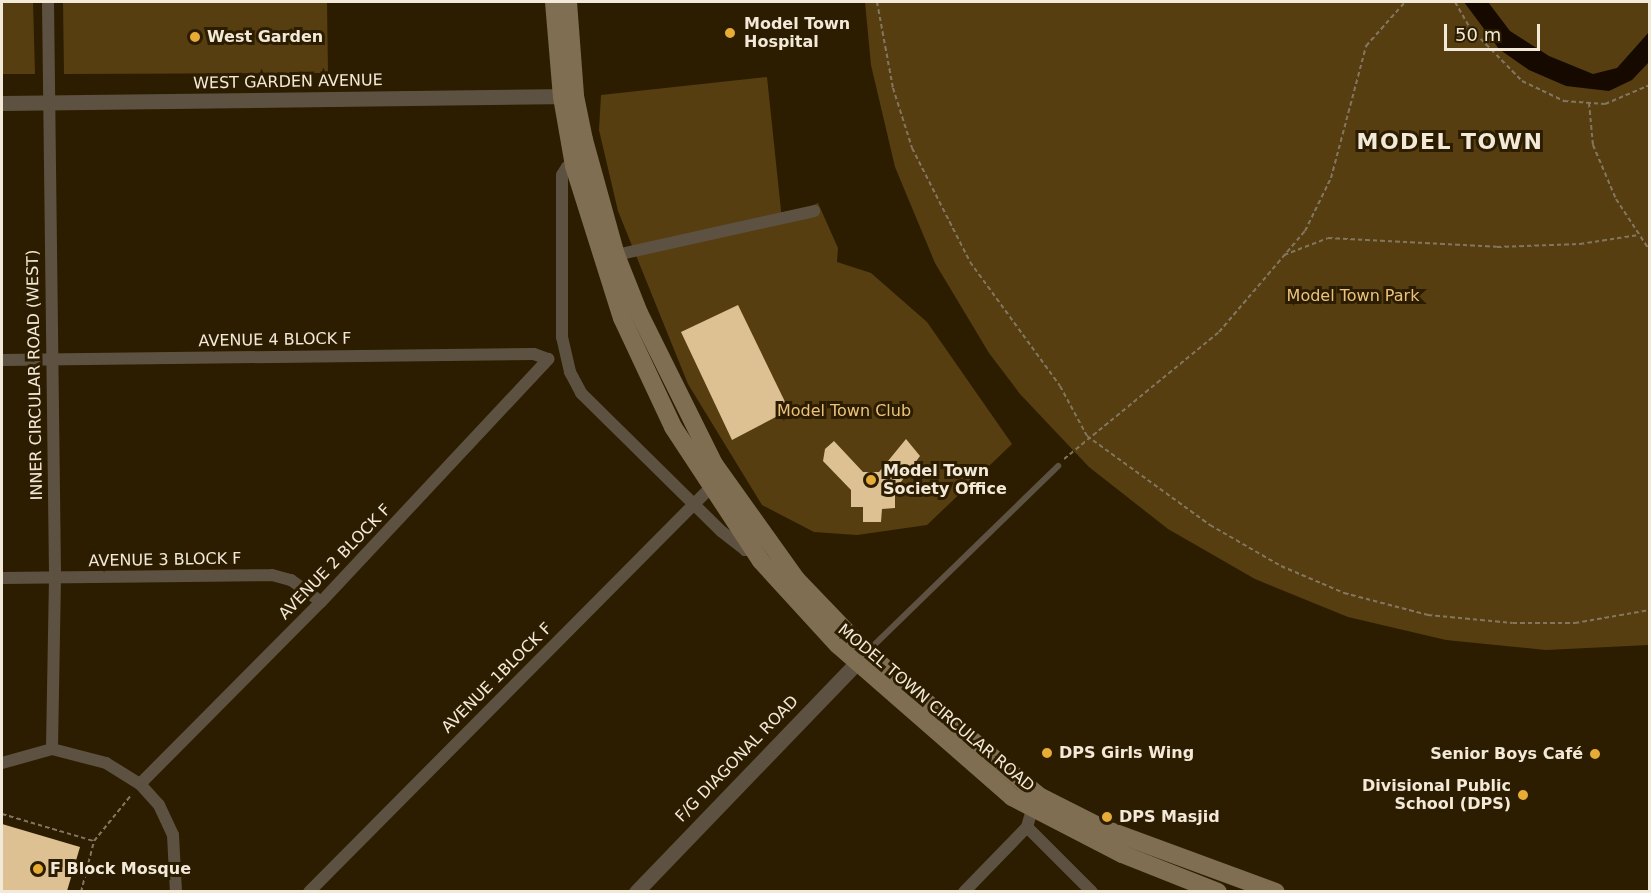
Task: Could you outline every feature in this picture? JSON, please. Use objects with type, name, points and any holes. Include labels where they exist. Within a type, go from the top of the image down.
[{"type":"main road","name":"MODEL TOWN CIRCULAR ROAD","points":[[554,2],[568,97],[574,166],[641,363],[711,488],[760,545]]},
{"type":"main road","name":"MODEL TOWN CIRCULAR ROAD","points":[[568,2],[568,97],[616,255],[690,422],[797,605],[861,657],[984,775],[1035,802],[1122,854],[1218,891]]},
{"type":"main road","name":"MODEL TOWN CIRCULAR ROAD","points":[[1035,802],[1276,891]]},
{"type":"street","name":"INNER CIRCULAR ROAD (WEST)","points":[[48,2],[55,577],[52,749]]},
{"type":"street","name":"WEST GARDEN AVENUE","points":[[2,103],[568,97]]},
{"type":"street","points":[[574,166],[567,167],[562,175],[563,355],[581,393],[741,548],[760,545]]},
{"type":"street","points":[[616,255],[814,211]]},
{"type":"street","name":"AVENUE 4 BLOCK F","points":[[2,360],[534,354],[548,359]]},
{"type":"street","points":[[548,359],[563,355]]},
{"type":"street","name":"AVENUE 2 BLOCK F","points":[[140,784],[321,602],[548,359]]},
{"type":"street","name":"AVENUE 1BLOCK F","points":[[309,891],[711,488]]},
{"type":"street","name":"AVENUE 3 BLOCK F","points":[[2,578],[272,575],[291,580],[321,602]]},
{"type":"street","name":"F/G DIAGONAL ROAD","points":[[636,891],[861,657]]},
{"type":"street","points":[[2,763],[52,749],[106,763],[140,784],[159,805],[173,834],[176,891]]},
{"type":"street","points":[[964,891],[1027,827],[1035,802]]},
{"type":"street","points":[[1027,827],[1092,891]]},
{"type":"lane","points":[[861,657],[1058,466]]},
{"type":"path","points":[[877,2],[893,88],[912,148],[970,262],[1060,387],[1087,436],[1210,525],[1281,566],[1344,593],[1428,615],[1513,623],[1575,623],[1650,610]]},
{"type":"path","points":[[1058,466],[1087,436],[1219,332],[1281,256],[1305,231],[1331,178],[1366,46],[1405,2]]},
{"type":"path","points":[[1455,2],[1470,28],[1522,81],[1564,102],[1605,104],[1650,85]]},
{"type":"path","points":[[1589,103],[1593,145],[1638,235],[1650,251]]},
{"type":"path","points":[[1281,256],[1328,238],[1497,247],[1580,244],[1638,235]]},
{"type":"path","points":[[81,891],[94,841],[140,784]]},
{"type":"path","points":[[2,814],[94,841]]},
{"type":"green space","points":[[2,2],[33,2],[35,74],[2,74]]},
{"type":"green space","name":"West Garden","points":[[63,2],[327,2],[328,73],[64,74]]},
{"type":"green space","name":"Model Town Park","points":[[865,2],[1649,2],[1649,645],[1546,650],[1446,640],[1348,617],[1255,579],[1168,529],[1089,467],[1020,394],[989,353],[935,263],[895,167],[871,65]]},
{"type":"green space","name":"Model Town Club","points":[[767,77],[782,220],[818,203],[838,248],[837,262],[871,273],[927,322],[1012,444],[927,525],[857,535],[814,532],[762,505],[688,384],[618,211],[599,130],[601,95]]},
{"type":"shaded area","points":[[1464,2],[1488,2],[1510,31],[1549,56],[1593,74],[1617,68],[1649,32],[1649,62],[1632,80],[1609,91],[1566,86],[1529,70],[1499,49]]},
{"type":"building","points":[[738,305],[789,410],[732,440],[681,332]]},
{"type":"building","points":[[906,439],[920,456],[895,490],[895,508],[882,509],[881,522],[863,522],[863,507],[851,507],[851,490],[823,461],[825,449],[834,441],[863,472],[879,472]]},
{"type":"building","name":"F Block Mosque","points":[[2,824],[80,847],[67,891],[2,891]]},
{"type":"place","name":"Model Town Hospital","points":[[730,33]]},
{"type":"place","name":"West Garden","points":[[195,37]]},
{"type":"place","name":"Model Town Society Office","points":[[871,480]]},
{"type":"place","name":"DPS Girls Wing","points":[[1047,753]]},
{"type":"place","name":"Senior Boys Café","points":[[1595,754]]},
{"type":"place","name":"Divisional Public School (DPS)","points":[[1523,795]]},
{"type":"place","name":"DPS Masjid","points":[[1107,817]]},
{"type":"place","name":"F Block Mosque","points":[[38,869]]},
{"type":"district","name":"MODEL TOWN","points":[[1450,142]]}]
